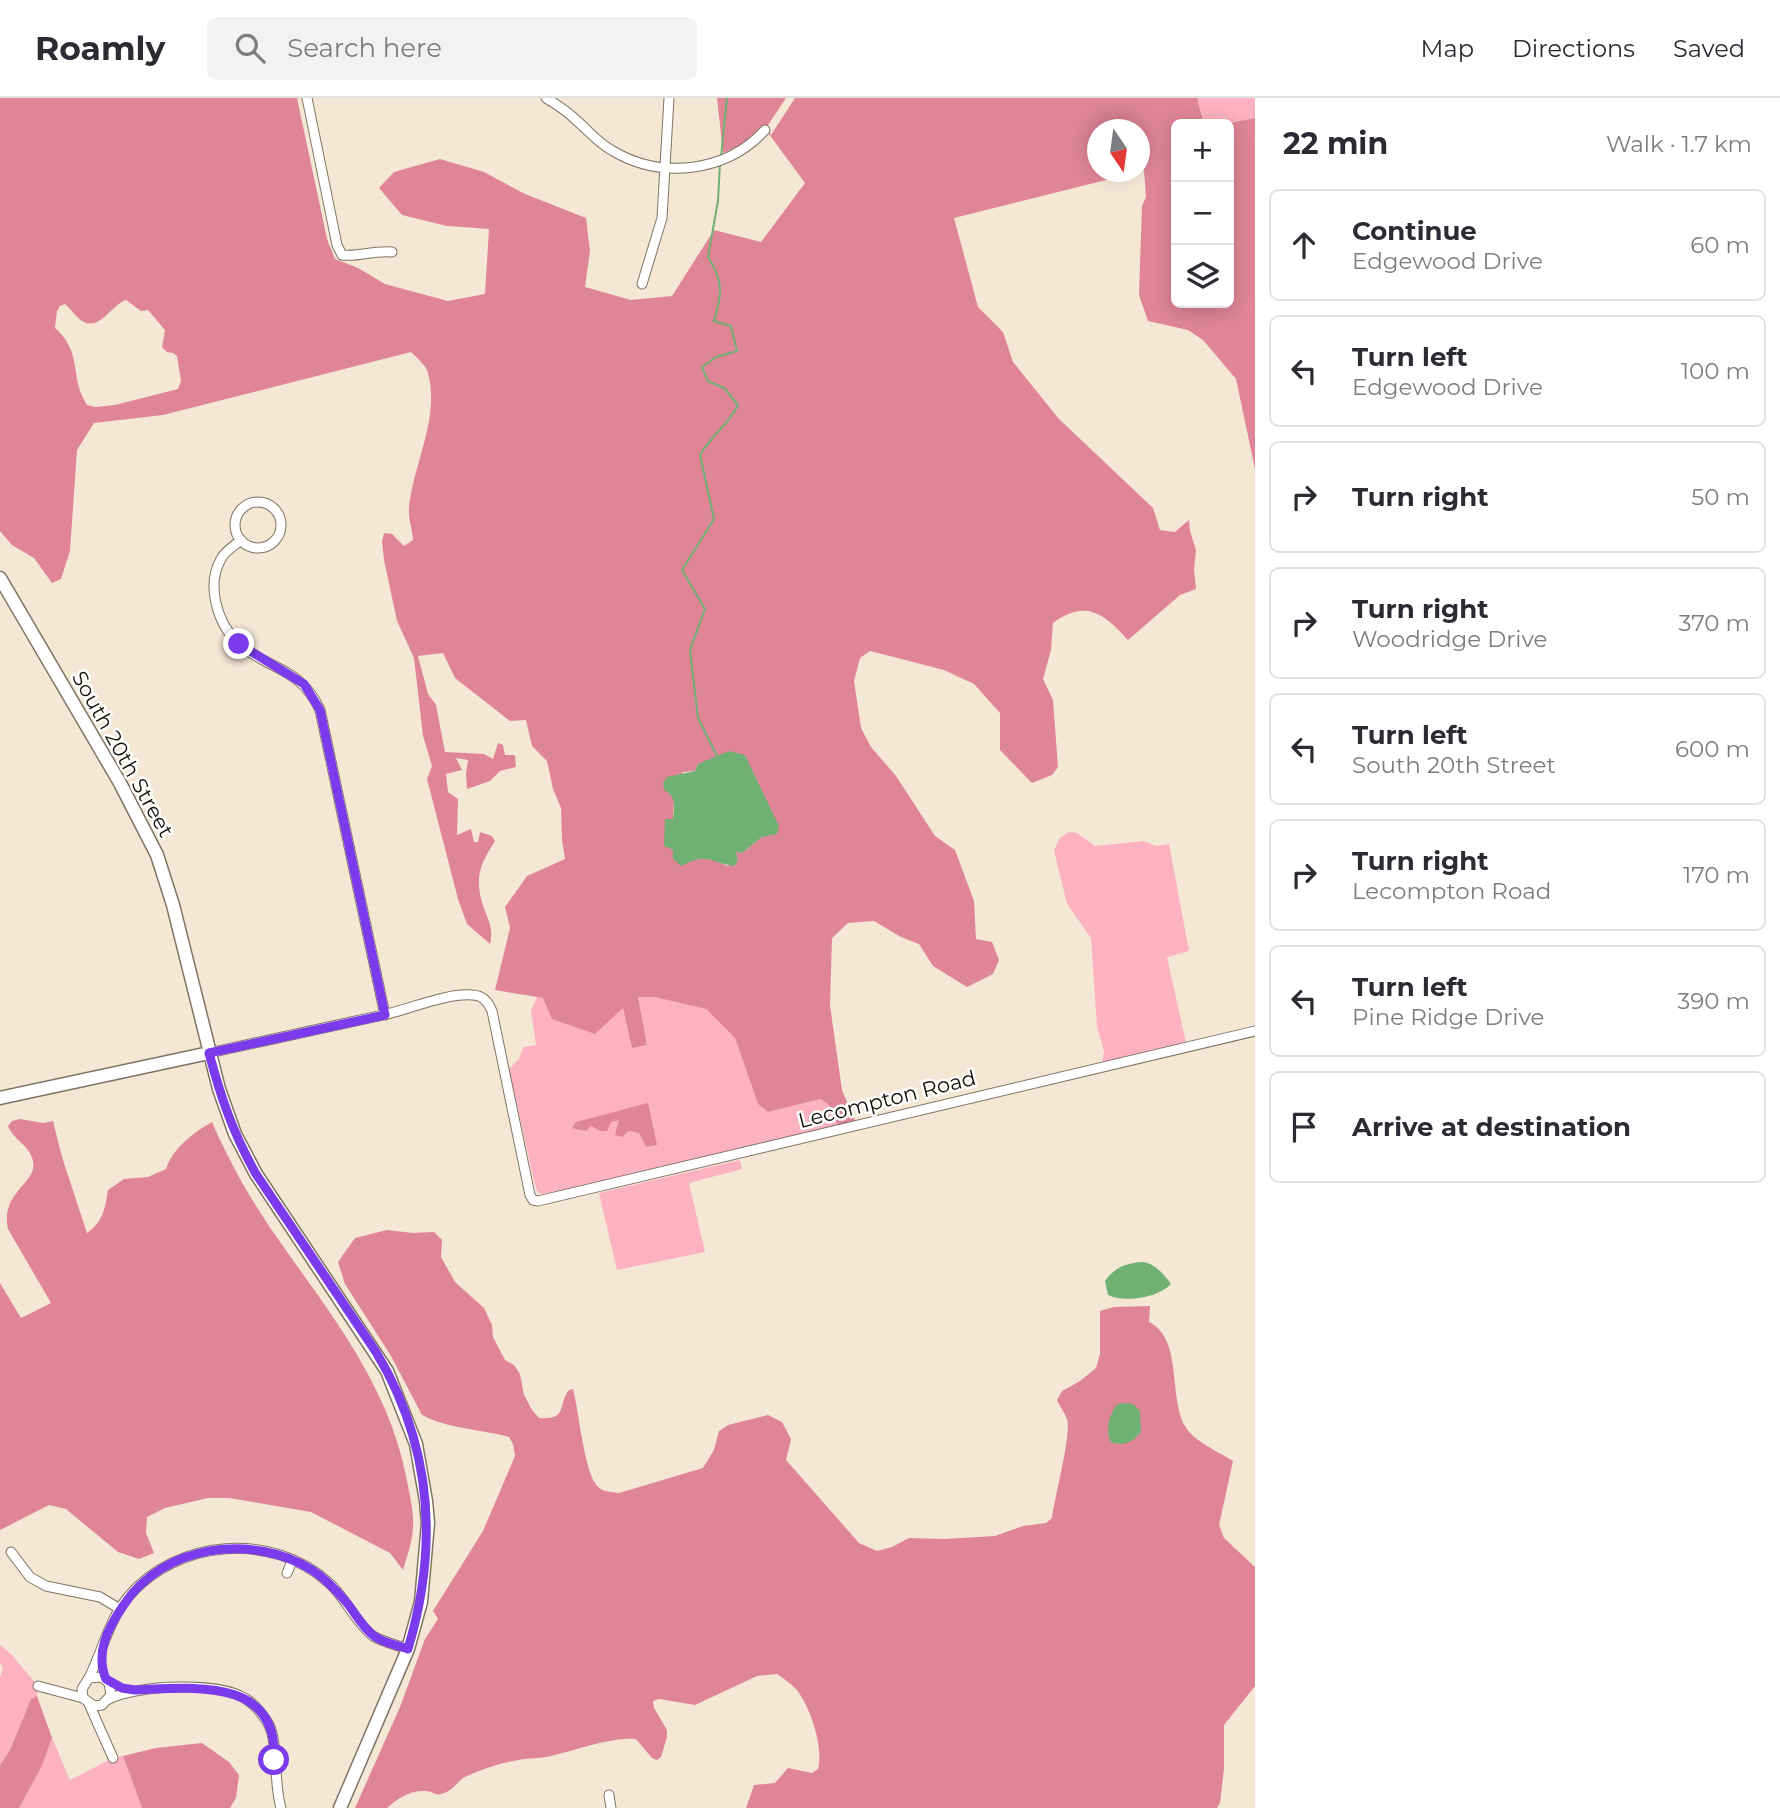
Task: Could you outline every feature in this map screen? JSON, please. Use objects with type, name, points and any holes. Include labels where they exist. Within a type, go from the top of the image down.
[{"type":"main road","name":"South 20th Street","points":[[0,578],[120,783],[157,855],[173,905],[209,1053],[227,1112],[245,1154],[387,1371],[407,1418],[422,1472],[428,1523],[421,1602],[408,1649],[340,1808]]},
{"type":"main road","points":[[0,1098],[209,1053]]},
{"type":"street","points":[[307,98],[337,245],[342,255],[392,252]]},
{"type":"street","points":[[545,98],[576,119],[596,140],[612,151],[631,160],[665,168],[699,167],[728,158],[752,145],[765,130]]},
{"type":"street","points":[[642,284],[660,226],[669,98]]},
{"type":"street","points":[[265,503],[276,511],[281,530],[274,542],[255,548],[241,540],[234,524],[244,506],[265,503]]},
{"type":"street","points":[[209,1053],[385,1015],[320,710],[304,684],[239,644],[223,621],[216,601],[215,572],[223,556],[241,540]]},
{"type":"street","name":"Lecompton Road","points":[[385,1015],[455,996],[474,995],[482,997],[488,1003],[492,1010],[530,1195],[533,1200],[538,1201],[1255,1031]]},
{"type":"street","points":[[113,1758],[82,1689],[101,1656],[107,1634],[128,1598],[145,1581],[165,1567],[201,1552],[220,1548],[252,1549],[270,1552],[292,1561],[330,1583],[376,1638],[408,1649]]},
{"type":"street","points":[[11,1552],[30,1577],[46,1586],[100,1597],[120,1609]]},
{"type":"street","points":[[287,1573],[292,1561]]},
{"type":"street","points":[[101,1656],[102,1670],[111,1691],[102,1719],[103,1733]]},
{"type":"street","points":[[57,1691],[97,1676],[135,1690]]},
{"type":"street","points":[[38,1686],[98,1706],[121,1693],[135,1690],[220,1689],[247,1699],[272,1720],[276,1791],[281,1808]]},
{"type":"street","points":[[609,1795],[611,1808]]},
{"type":"shaded area","points":[[0,98],[297,98],[327,239],[335,259],[358,268],[385,284],[448,301],[485,294],[489,229],[447,226],[402,215],[379,188],[394,172],[440,159],[484,172],[525,194],[586,218],[590,251],[585,287],[631,300],[672,296],[714,230],[761,242],[805,183],[766,130],[754,139],[723,153],[717,98],[786,98],[766,128],[771,135],[795,98],[1197,98],[1203,119],[1171,119],[1171,308],[1234,308],[1234,122],[1255,118],[1255,469],[1236,379],[1203,340],[1188,330],[1148,321],[1139,295],[1142,206],[1146,197],[1145,182],[1150,182],[1150,119],[1087,119],[1087,182],[1098,182],[954,218],[978,307],[1003,332],[1013,362],[1059,419],[1153,508],[1160,530],[1175,532],[1189,520],[1196,550],[1196,589],[1180,595],[1128,640],[1111,623],[1093,612],[1075,612],[1053,623],[1051,650],[1043,679],[1053,700],[1058,767],[1052,775],[1032,783],[1000,750],[1000,713],[974,684],[944,670],[870,651],[860,658],[854,681],[861,728],[871,747],[896,776],[935,836],[955,850],[974,901],[976,939],[992,942],[999,960],[993,974],[967,987],[933,966],[919,944],[874,921],[848,923],[832,938],[830,1005],[842,1090],[856,1123],[838,1126],[829,1105],[821,1099],[768,1112],[758,1104],[735,1038],[706,1009],[654,997],[638,997],[647,1045],[632,1048],[623,1008],[595,1034],[552,1019],[543,998],[495,990],[510,928],[505,907],[527,876],[565,859],[561,808],[553,789],[547,761],[532,746],[526,720],[510,721],[455,678],[443,653],[418,656],[428,694],[436,705],[445,752],[484,754],[493,759],[498,743],[503,745],[505,755],[515,755],[516,767],[500,771],[490,781],[467,789],[468,760],[456,758],[462,770],[446,774],[448,792],[458,799],[457,835],[471,829],[474,842],[478,842],[480,832],[492,836],[495,841],[481,867],[479,883],[490,927],[490,944],[467,924],[458,899],[427,779],[432,766],[423,736],[414,658],[397,621],[384,560],[384,533],[392,534],[404,546],[413,540],[409,507],[429,423],[431,390],[428,373],[411,352],[163,415],[94,423],[77,450],[70,551],[61,579],[52,583],[34,558],[12,545],[0,531]],"holes":[[[126,300],[141,311],[148,310],[165,330],[162,347],[177,356],[181,381],[178,389],[115,405],[87,405],[78,384],[70,347],[55,328],[57,311],[65,304],[82,321],[88,323],[100,320]],[[698,764],[762,837],[742,853],[736,852],[728,866],[709,858],[696,859],[673,819],[674,800],[671,794],[683,772],[695,771]]]},
{"type":"shaded area","points":[[1197,98],[1255,98],[1255,118],[1234,122],[1234,119],[1203,119]]},
{"type":"shaded area","points":[[729,751],[745,755],[779,826],[777,834],[762,837],[742,853],[736,852],[738,861],[734,866],[703,859],[681,866],[673,859],[673,850],[664,846],[665,819],[673,819],[674,806],[673,799],[664,790],[663,783],[667,777],[695,771],[698,764]]},
{"type":"shaded area","points":[[1069,832],[1077,833],[1095,846],[1144,841],[1156,846],[1169,844],[1189,951],[1167,957],[1186,1043],[1102,1064],[1104,1052],[1097,1026],[1091,938],[1067,904],[1054,850],[1060,838]]},
{"type":"shaded area","points":[[537,997],[623,1007],[632,1048],[647,1045],[638,997],[654,997],[706,1009],[735,1038],[758,1104],[768,1112],[822,1099],[829,1105],[838,1126],[541,1194],[534,1181],[509,1069],[519,1059],[523,1047],[536,1045],[531,1010]]},
{"type":"shaded area","points":[[648,1103],[657,1145],[646,1147],[639,1133],[629,1131],[622,1137],[615,1135],[619,1120],[611,1122],[607,1131],[591,1126],[586,1131],[572,1128],[576,1122]]},
{"type":"shaded area","points":[[20,1119],[43,1123],[53,1121],[87,1233],[97,1224],[102,1214],[108,1190],[124,1179],[148,1177],[166,1169],[173,1154],[184,1142],[212,1122],[254,1203],[353,1348],[386,1411],[398,1445],[412,1510],[412,1534],[403,1570],[390,1553],[311,1512],[229,1498],[208,1498],[165,1508],[147,1517],[146,1533],[154,1553],[139,1559],[118,1552],[66,1509],[49,1505],[0,1530],[0,1283],[21,1318],[51,1303],[8,1229],[9,1206],[33,1169],[31,1155],[8,1126],[12,1121]]},
{"type":"shaded area","points":[[740,1160],[742,1169],[689,1183],[705,1252],[617,1270],[599,1193]]},
{"type":"shaded area","points":[[387,1230],[434,1232],[442,1240],[441,1257],[455,1282],[484,1308],[492,1325],[493,1337],[505,1360],[514,1365],[520,1374],[524,1395],[539,1418],[554,1417],[558,1414],[565,1396],[573,1389],[589,1469],[600,1489],[619,1493],[703,1468],[714,1450],[719,1431],[728,1425],[768,1415],[782,1422],[791,1439],[786,1460],[859,1543],[877,1551],[909,1538],[995,1536],[1023,1526],[1046,1523],[1052,1518],[1068,1426],[1057,1400],[1062,1391],[1096,1368],[1100,1354],[1100,1311],[1114,1307],[1150,1306],[1149,1322],[1160,1330],[1171,1354],[1177,1399],[1185,1426],[1200,1441],[1233,1461],[1219,1525],[1224,1538],[1255,1567],[1255,1686],[1224,1725],[1224,1769],[1217,1808],[746,1808],[754,1785],[775,1783],[788,1768],[812,1773],[818,1769],[817,1738],[806,1705],[795,1688],[777,1674],[757,1676],[695,1705],[659,1699],[653,1701],[654,1708],[667,1730],[661,1757],[657,1760],[652,1758],[636,1739],[615,1740],[481,1770],[441,1794],[415,1792],[400,1798],[387,1808],[355,1808],[400,1707],[425,1639],[438,1619],[433,1611],[483,1531],[515,1456],[509,1437],[454,1426],[422,1415],[391,1356],[345,1284],[338,1262],[355,1238]]},
{"type":"shaded area","points":[[1143,1262],[1158,1270],[1171,1284],[1158,1293],[1141,1298],[1123,1299],[1108,1295],[1105,1281],[1113,1272],[1126,1265]]},
{"type":"shaded area","points":[[1118,1404],[1133,1404],[1140,1411],[1141,1432],[1128,1443],[1111,1442],[1108,1433],[1112,1412]]},
{"type":"shaded area","points":[[0,1645],[38,1686],[37,1696],[31,1699],[10,1750],[0,1765],[0,1677],[3,1668],[0,1663]]},
{"type":"shaded area","points":[[37,1696],[52,1738],[42,1766],[19,1808],[0,1808],[0,1765],[10,1750],[31,1699]]},
{"type":"shaded area","points":[[52,1738],[70,1780],[113,1758],[123,1756],[142,1808],[19,1808],[42,1766]]},
{"type":"shaded area","points":[[202,1743],[229,1762],[239,1775],[236,1798],[230,1808],[142,1808],[123,1756],[156,1748]]},
{"type":"waterway","points":[[721,157],[727,98]]},
{"type":"waterway","points":[[717,756],[698,718],[690,650],[705,609],[682,570],[714,519],[700,455],[730,419],[738,405],[724,388],[708,381],[702,367],[716,357],[737,351],[731,326],[714,321],[720,288],[717,274],[708,257],[718,201],[720,163]]},
{"type":"route","points":[[239,644],[304,684],[320,710],[385,1015],[209,1053],[235,1135],[245,1154],[376,1352],[407,1418],[422,1472],[428,1523],[421,1602],[408,1649],[376,1638],[330,1583],[311,1570],[270,1552],[220,1548],[182,1559],[145,1581],[120,1609],[107,1634],[100,1662],[109,1683],[122,1688],[220,1689],[247,1699],[267,1722],[272,1733],[274,1760]]}]
